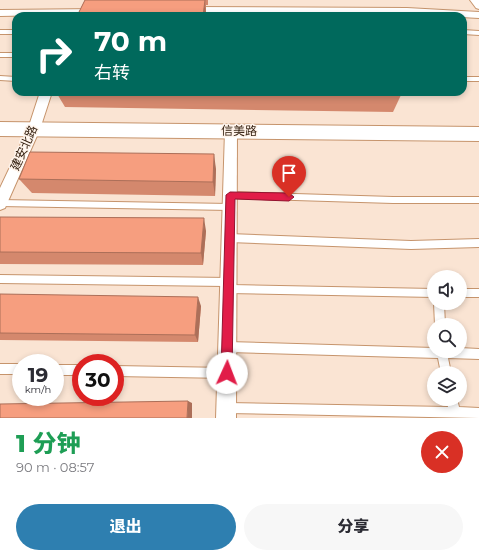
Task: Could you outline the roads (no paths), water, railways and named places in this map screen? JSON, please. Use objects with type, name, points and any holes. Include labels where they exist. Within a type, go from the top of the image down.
[{"type":"street","points":[[74,12],[78,0]]},
{"type":"street","points":[[475,0],[479,6]]},
{"type":"street","points":[[175,10],[424,12]]},
{"type":"street","points":[[0,13],[12,13]]},
{"type":"street","points":[[467,14],[479,15]]},
{"type":"street","name":"建安北路","points":[[0,203],[4,185],[34,129],[45,96]]},
{"type":"street","name":"信美路","points":[[0,129],[479,134]]},
{"type":"street","points":[[226,413],[232,131]]},
{"type":"lane","points":[[0,32],[12,32]]},
{"type":"lane","points":[[467,32],[479,33]]},
{"type":"lane","points":[[0,55],[12,55]]},
{"type":"lane","points":[[0,78],[12,78]]},
{"type":"lane","points":[[467,79],[479,80]]},
{"type":"lane","points":[[0,203],[479,200]]},
{"type":"lane","points":[[229,238],[411,245],[479,243]]},
{"type":"lane","points":[[0,279],[228,285],[427,293]]},
{"type":"lane","points":[[467,293],[479,293]]},
{"type":"lane","points":[[227,347],[427,352]]},
{"type":"lane","points":[[467,353],[479,354]]},
{"type":"lane","points":[[0,369],[12,369]]},
{"type":"lane","points":[[124,371],[227,373]]},
{"type":"lane","points":[[454,406],[455,412]]},
{"type":"lane","points":[[226,413],[479,413]]}]
